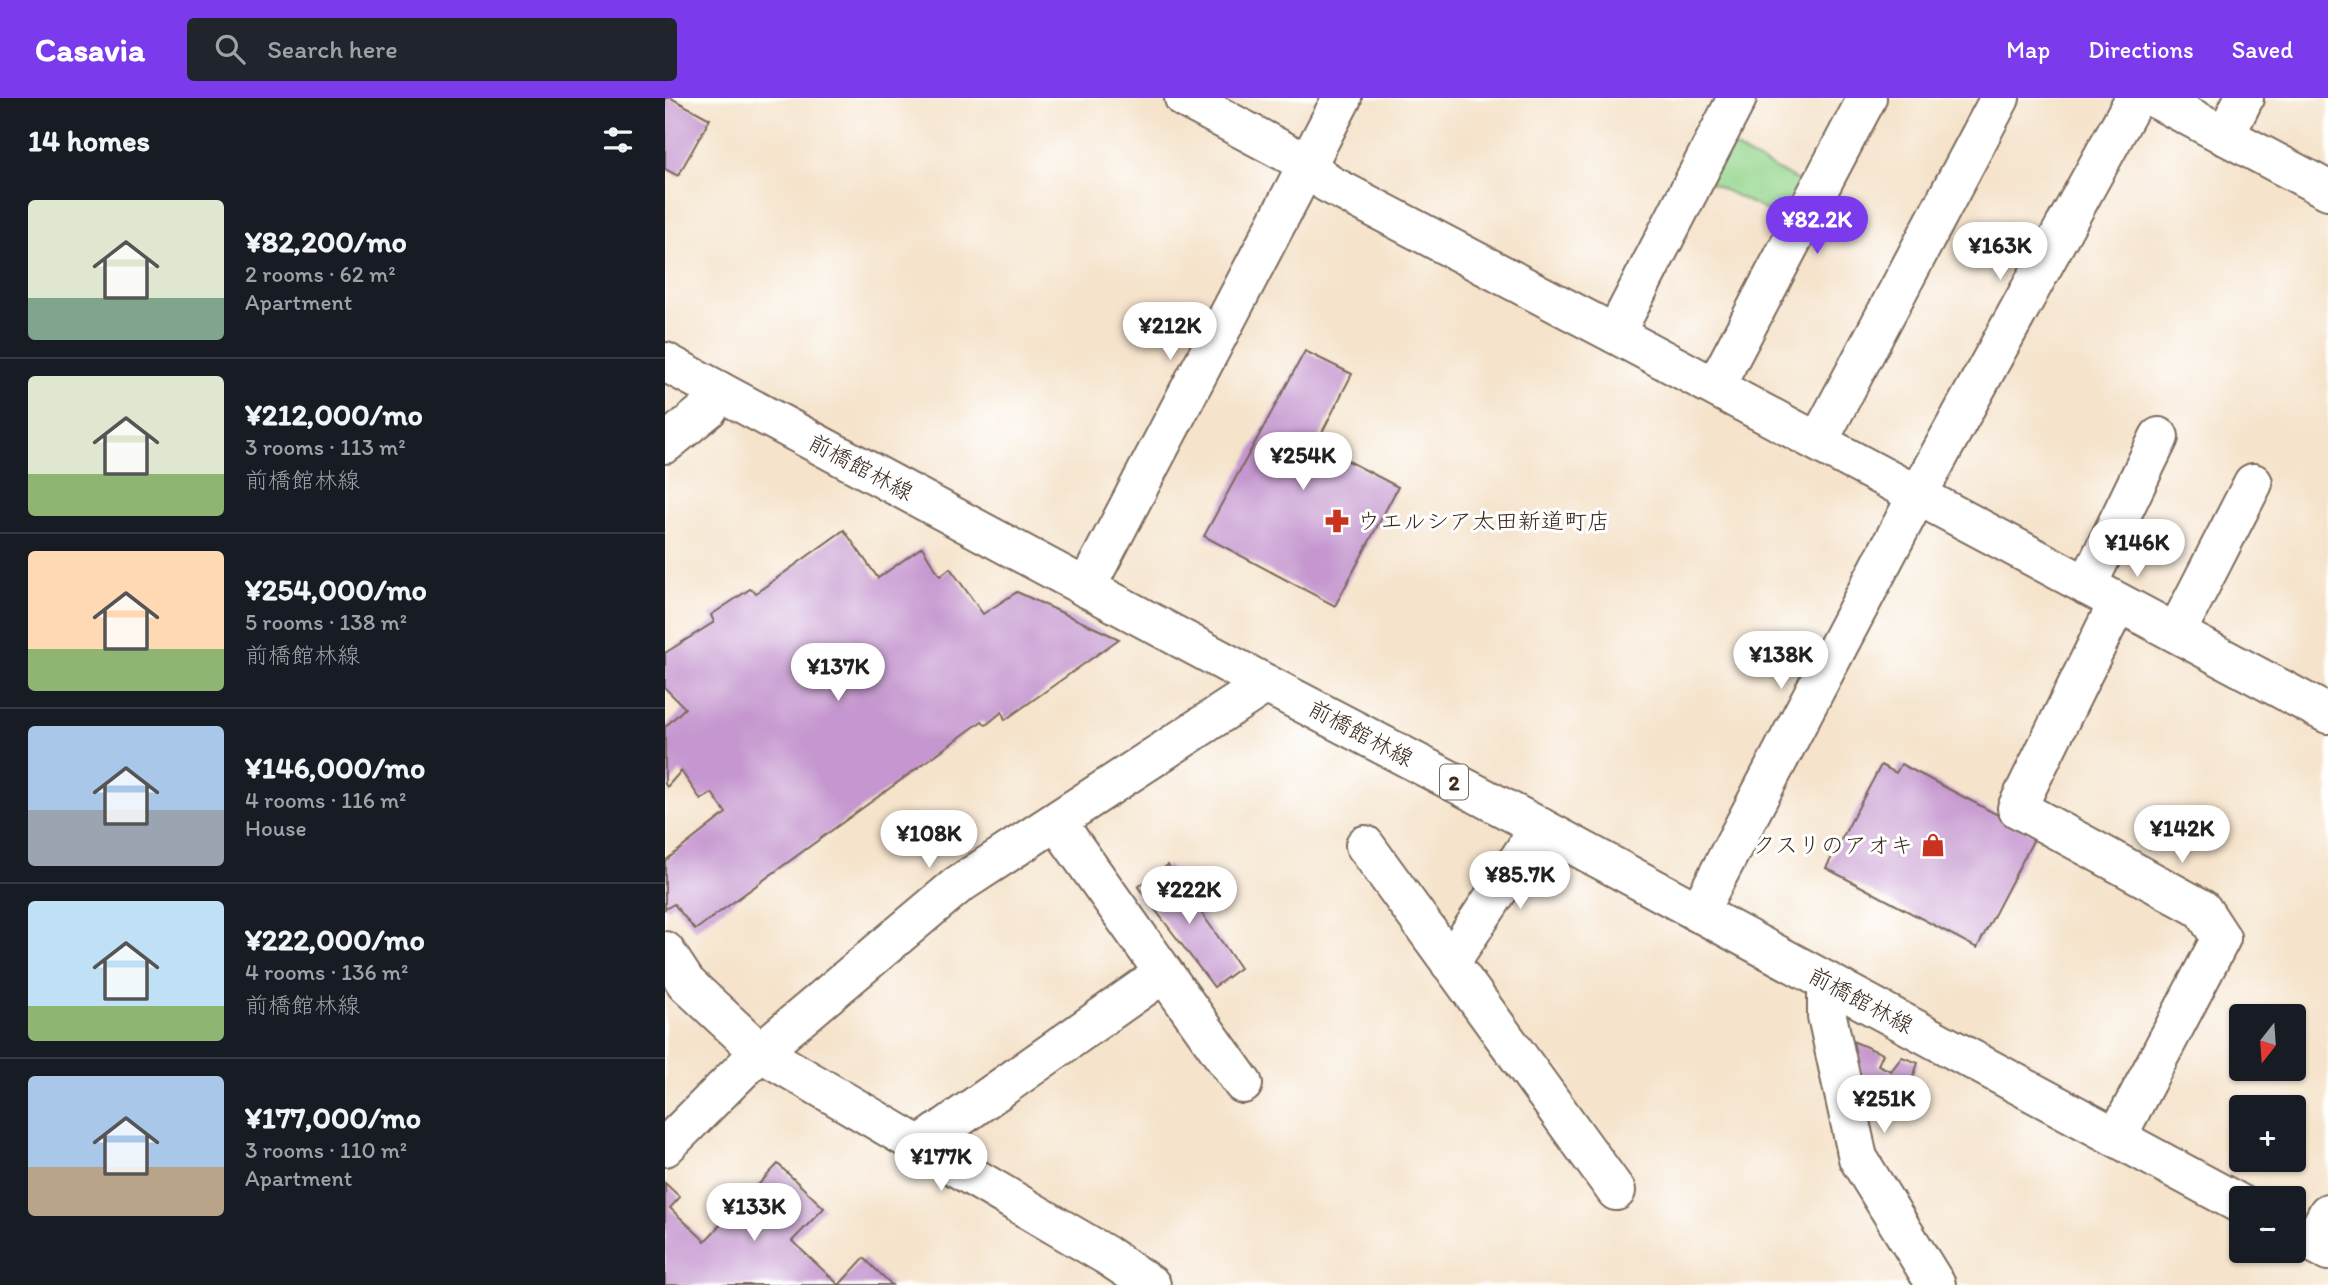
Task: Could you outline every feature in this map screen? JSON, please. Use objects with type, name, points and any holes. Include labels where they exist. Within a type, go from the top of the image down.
[{"type":"street","points":[[1184,98],[1306,163],[1327,183],[2328,714]]},
{"type":"street","points":[[1086,588],[1342,98]]},
{"type":"street","points":[[1615,334],[1737,98]]},
{"type":"street","points":[[1715,387],[1867,98]]},
{"type":"street","points":[[1818,442],[2000,98]]},
{"type":"street","points":[[1698,913],[1917,496],[2135,98]]},
{"type":"street","points":[[2154,98],[2328,190]]},
{"type":"street","points":[[2225,136],[2245,98]]},
{"type":"street","name":"前橋館林線","points":[[665,362],[1266,684],[1540,827],[2229,1198]]},
{"type":"street","points":[[665,444],[708,409],[719,391]]},
{"type":"street","points":[[2117,1137],[2221,938],[2202,909],[2017,808],[2102,594],[2159,437]]},
{"type":"street","points":[[2176,633],[2253,483]]},
{"type":"street","points":[[665,1147],[761,1052],[958,885],[1266,684]]},
{"type":"street","points":[[1056,821],[1243,1084]]},
{"type":"street","points":[[1450,963],[1540,827]]},
{"type":"street","points":[[1365,845],[1616,1192]]},
{"type":"street","points":[[665,951],[686,983],[761,1052],[1106,1255],[1151,1285]]},
{"type":"street","points":[[919,1146],[1164,973]]},
{"type":"street","points":[[1828,982],[1827,1016],[1858,1158],[1937,1285]]},
{"type":"green space","points":[[1716,138],[1818,191],[1799,227],[1696,176]]},
{"type":"building","points":[[665,98],[671,98],[710,119],[678,176],[665,169]]},
{"type":"building","points":[[1305,351],[1352,374],[1316,444],[1398,487],[1335,606],[1204,536]]},
{"type":"building","points":[[844,530],[878,578],[922,547],[940,576],[950,568],[983,614],[1017,592],[1119,639],[1005,720],[1002,712],[986,725],[982,721],[695,930],[674,904],[665,909],[665,861],[726,813],[712,793],[701,800],[681,771],[667,787],[665,784],[665,727],[685,708],[665,688],[665,653],[714,622],[711,615],[750,589],[756,593]]},
{"type":"building","points":[[1901,764],[2036,835],[1977,948],[1826,868],[1881,765],[1896,773]]},
{"type":"building","points":[[1168,865],[1240,968],[1214,987],[1138,887]]},
{"type":"building","points":[[1850,1040],[1883,1054],[1878,1065],[1891,1071],[1902,1057],[1918,1063],[1901,1110],[1856,1094]]},
{"type":"building","points":[[778,1164],[824,1208],[792,1241],[839,1285],[665,1285],[665,1183],[680,1197],[670,1208],[705,1241]]},
{"type":"building","points":[[864,1258],[892,1285],[839,1285]]},
{"type":"place","name":"ウエルシア太田新道町店","points":[[1337,521]]},
{"type":"place","name":"クスリのアオキ","points":[[1933,845]]}]
